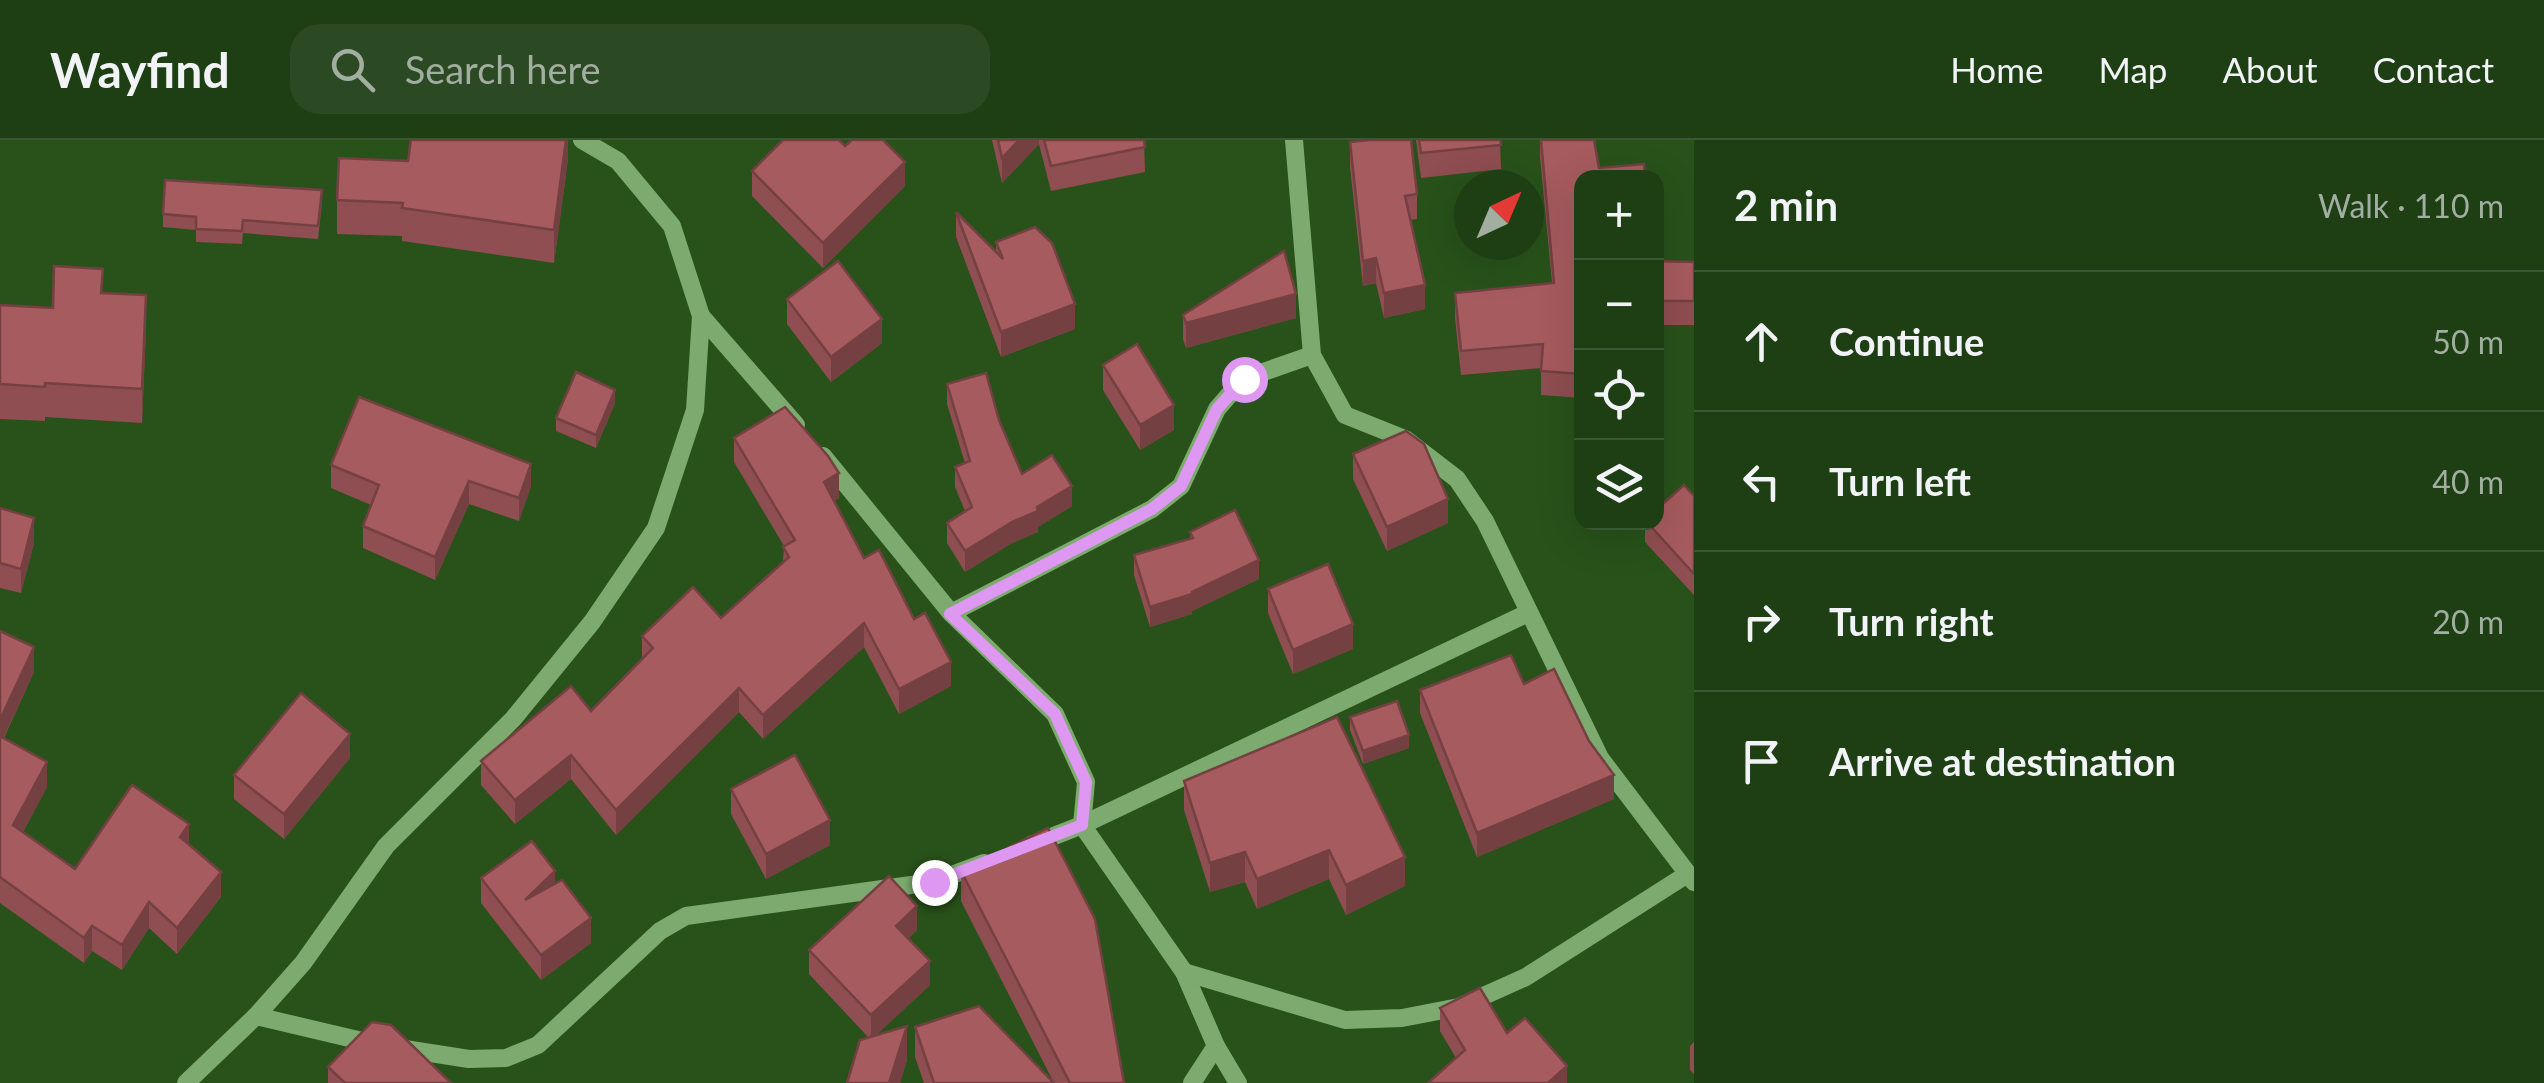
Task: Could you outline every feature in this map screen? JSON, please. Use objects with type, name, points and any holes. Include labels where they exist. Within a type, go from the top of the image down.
[{"type":"street","points":[[186,1083],[256,1016],[303,963],[386,846],[536,692],[592,622],[656,528],[695,410],[701,316],[672,226],[618,161],[582,140]]},
{"type":"street","points":[[1184,972],[1346,1020],[1402,1018],[1459,1007],[1526,977],[1690,878],[1600,758],[1485,520],[1457,479],[1405,439],[1346,416],[1312,355],[1294,140]]},
{"type":"street","points":[[701,316],[809,439],[950,614],[1055,714],[1086,782],[1082,825],[1184,972],[1216,1046],[1238,1083]]},
{"type":"street","points":[[950,614],[1152,509],[1181,486],[1217,409],[1244,379],[1312,355]]},
{"type":"street","points":[[256,1016],[378,1045],[469,1059],[506,1058],[538,1045],[660,930],[686,916],[934,882],[1082,825],[1528,613]]},
{"type":"street","points":[[1192,1083],[1216,1046]]},
{"type":"building","points":[[411,140],[566,140],[554,230],[402,208],[403,203],[337,200],[339,158],[408,161]]},
{"type":"building","points":[[783,140],[839,140],[845,146],[852,140],[883,140],[905,162],[823,243],[752,171]]},
{"type":"building","points":[[998,140],[1019,140],[1002,158]]},
{"type":"building","points":[[1044,140],[1144,140],[1145,147],[1051,166]]},
{"type":"building","points":[[1411,140],[1417,194],[1405,196],[1425,285],[1384,293],[1376,258],[1363,261],[1350,142]]},
{"type":"building","points":[[1419,140],[1500,140],[1501,145],[1421,153]]},
{"type":"building","points":[[1541,140],[1594,140],[1599,168],[1644,164],[1644,170],[1574,170],[1574,373],[1541,371],[1543,344],[1461,351],[1455,293],[1554,283]]},
{"type":"building","points":[[165,180],[322,190],[318,226],[243,220],[242,231],[196,229],[196,217],[163,214]]},
{"type":"building","points":[[956,212],[1003,259],[996,242],[1035,227],[1052,243],[1075,304],[1001,332]]},
{"type":"building","points":[[1284,251],[1296,294],[1186,323],[1183,315]]},
{"type":"building","points":[[838,261],[882,319],[831,357],[787,299]]},
{"type":"building","points":[[1664,261],[1694,262],[1694,301],[1664,301]]},
{"type":"building","points":[[54,266],[103,269],[101,293],[146,295],[142,389],[0,384],[0,305],[53,308]]},
{"type":"building","points":[[1137,344],[1174,405],[1140,425],[1103,365]]},
{"type":"building","points":[[576,372],[615,390],[596,435],[556,418]]},
{"type":"building","points":[[986,373],[999,420],[1022,474],[1052,455],[1072,486],[1037,507],[1038,511],[965,551],[947,523],[972,507],[955,467],[970,461],[947,384]]},
{"type":"building","points":[[359,397],[531,464],[519,498],[469,481],[435,557],[363,526],[379,485],[331,465]]},
{"type":"building","points":[[785,407],[839,473],[824,482],[864,558],[879,550],[914,619],[925,613],[951,662],[899,689],[864,623],[763,715],[739,688],[616,810],[571,755],[515,800],[481,761],[571,686],[591,711],[653,648],[642,636],[693,587],[721,618],[789,557],[783,547],[795,540],[734,438]]},
{"type":"building","points":[[1406,431],[1424,444],[1448,499],[1387,527],[1353,454]]},
{"type":"building","points":[[1684,485],[1694,496],[1694,574],[1654,530],[1664,530],[1664,503]]},
{"type":"building","points":[[0,508],[34,518],[21,569],[0,563]]},
{"type":"building","points":[[1235,510],[1259,560],[1192,594],[1150,607],[1134,555],[1193,538],[1190,532]]},
{"type":"building","points":[[1328,564],[1353,624],[1293,650],[1268,589]]},
{"type":"building","points":[[0,631],[34,647],[0,720]]},
{"type":"building","points":[[1511,655],[1524,684],[1554,669],[1589,741],[1614,775],[1477,833],[1420,690]]},
{"type":"building","points":[[301,693],[350,734],[284,814],[234,775]]},
{"type":"building","points":[[1397,701],[1409,735],[1363,751],[1350,717]]},
{"type":"building","points":[[1337,717],[1405,857],[1346,885],[1329,850],[1257,879],[1245,852],[1210,863],[1184,781]]},
{"type":"building","points":[[0,736],[47,762],[13,825],[75,869],[132,785],[189,824],[180,837],[221,872],[177,928],[149,902],[122,945],[92,926],[84,938],[0,877]]},
{"type":"building","points":[[795,755],[830,820],[766,854],[731,789]]},
{"type":"building","points":[[1048,828],[1095,919],[1124,1083],[1070,1083],[961,871]]},
{"type":"building","points":[[532,841],[555,871],[525,900],[562,880],[591,918],[541,955],[481,878]]},
{"type":"building","points":[[889,876],[917,906],[896,926],[930,961],[871,1015],[809,950]]},
{"type":"building","points":[[1480,988],[1507,1033],[1525,1018],[1567,1066],[1548,1083],[1428,1083],[1465,1050],[1440,1008]]},
{"type":"building","points":[[979,1006],[1054,1083],[934,1083],[915,1027]]},
{"type":"building","points":[[372,1022],[391,1025],[451,1083],[345,1083],[328,1067]]},
{"type":"building","points":[[907,1026],[889,1083],[847,1083],[860,1040]]},
{"type":"route","points":[[934,882],[1082,825],[1086,782],[1055,714],[950,614],[1152,509],[1181,486],[1217,409],[1244,379]]}]
